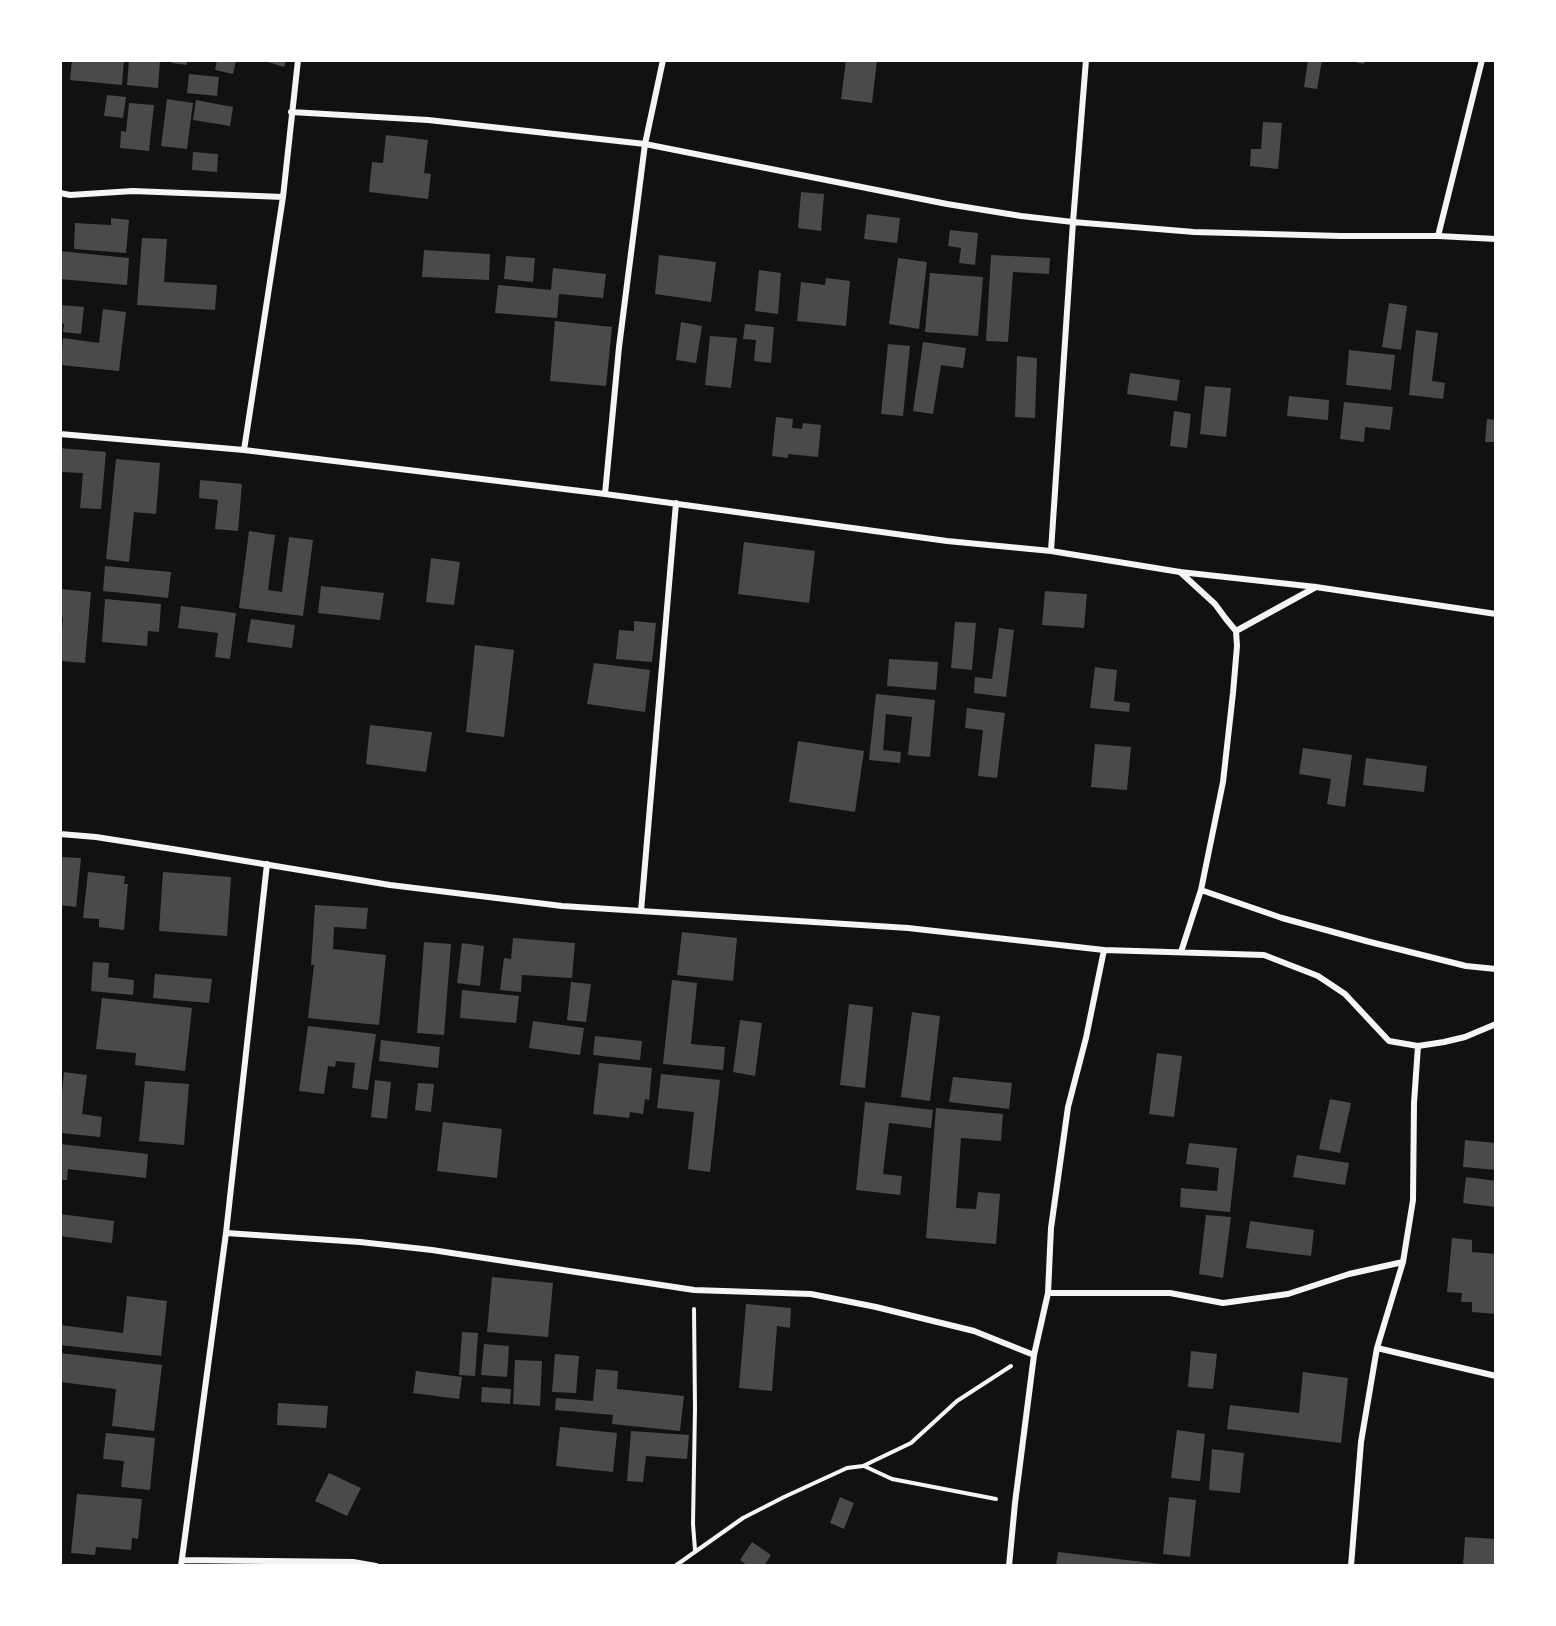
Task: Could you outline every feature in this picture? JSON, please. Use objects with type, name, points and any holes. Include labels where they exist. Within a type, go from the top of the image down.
[{"type":"street","points":[[244,450],[283,197],[298,60]]},
{"type":"street","points":[[605,494],[619,347],[645,144],[663,60]]},
{"type":"street","points":[[1051,551],[1086,60]]},
{"type":"street","points":[[1438,236],[1482,60]]},
{"type":"street","points":[[291,112],[428,120],[645,144],[936,202],[1073,222],[1194,232],[1496,239]]},
{"type":"street","points":[[60,193],[69,195],[133,191],[283,197]]},
{"type":"street","points":[[60,434],[244,450],[605,494],[947,541],[1051,551],[1180,572],[1316,587],[1496,614]]},
{"type":"street","points":[[641,911],[676,503]]},
{"type":"street","points":[[1180,572],[1215,604],[1236,631],[1237,646],[1223,782],[1201,890],[1180,952]]},
{"type":"street","points":[[1236,631],[1316,587]]},
{"type":"street","points":[[60,834],[96,837],[390,885],[562,906],[908,928],[1104,950],[1264,955],[1318,976],[1345,994],[1389,1041],[1418,1046],[1444,1042],[1464,1037],[1496,1024]]},
{"type":"street","points":[[267,864],[226,1233],[182,1563],[353,1562],[376,1566]]},
{"type":"street","points":[[1201,890],[1282,918],[1370,942],[1466,966],[1496,969]]},
{"type":"street","points":[[1009,1566],[1034,1355],[1048,1293],[1052,1228],[1068,1107],[1086,1038],[1104,950]]},
{"type":"street","points":[[1351,1566],[1361,1442],[1377,1348],[1402,1262],[1413,1200],[1414,1103],[1418,1046]]},
{"type":"street","points":[[226,1233],[360,1242],[432,1250],[694,1290],[811,1294],[974,1331],[1034,1355]]},
{"type":"street","points":[[1048,1293],[1170,1293],[1223,1304],[1288,1294],[1349,1274],[1402,1262]]},
{"type":"street","points":[[1377,1348],[1496,1376]]},
{"type":"path","points":[[694,1290],[693,1524],[695,1551]]},
{"type":"path","points":[[675,1566],[743,1518],[838,1471],[863,1466],[911,1443],[957,1401],[1004,1369],[1034,1355]]},
{"type":"path","points":[[863,1466],[892,1479],[1015,1503]]},
{"type":"building","points":[[72,60],[124,60],[122,85],[70,80]]},
{"type":"building","points":[[129,60],[160,60],[158,88],[127,85]]},
{"type":"building","points":[[172,60],[187,60],[187,65],[172,63]]},
{"type":"building","points":[[217,60],[236,60],[233,74],[215,70]]},
{"type":"building","points":[[262,60],[286,60],[284,67]]},
{"type":"building","points":[[846,60],[877,61],[872,103],[841,99]]},
{"type":"building","points":[[1308,60],[1322,60],[1317,89],[1304,87]]},
{"type":"building","points":[[1347,60],[1365,60],[1364,64]]},
{"type":"building","points":[[189,74],[219,77],[217,96],[187,93]]},
{"type":"building","points":[[107,95],[126,97],[123,118],[104,116]]},
{"type":"building","points":[[167,99],[193,103],[187,149],[161,146]]},
{"type":"building","points":[[196,100],[233,107],[230,126],[193,120]]},
{"type":"building","points":[[129,103],[154,105],[149,151],[120,148],[121,131],[126,132]]},
{"type":"building","points":[[1263,122],[1282,123],[1278,169],[1250,166],[1251,149],[1261,149]]},
{"type":"building","points":[[386,135],[428,140],[424,173],[431,174],[428,199],[369,192],[372,162],[383,163]]},
{"type":"building","points":[[193,152],[218,154],[217,172],[192,170]]},
{"type":"building","points":[[801,192],[824,194],[821,231],[798,228]]},
{"type":"building","points":[[867,214],[900,218],[897,243],[864,239]]},
{"type":"building","points":[[111,218],[129,220],[126,253],[74,249],[75,223],[111,225]]},
{"type":"building","points":[[950,230],[978,233],[975,265],[959,263],[961,248],[948,246]]},
{"type":"building","points":[[142,238],[167,239],[164,282],[217,285],[215,310],[137,305]]},
{"type":"building","points":[[424,250],[490,254],[489,280],[422,277]]},
{"type":"building","points":[[60,251],[129,258],[127,285],[60,279]]},
{"type":"building","points":[[659,255],[716,262],[711,302],[655,294]]},
{"type":"building","points":[[991,255],[1050,258],[1049,274],[1013,272],[1008,342],[986,341]]},
{"type":"building","points":[[506,256],[535,258],[533,282],[504,279]]},
{"type":"building","points":[[898,258],[927,262],[919,329],[889,324]]},
{"type":"building","points":[[553,268],[606,274],[603,298],[559,294],[557,318],[495,313],[498,285],[551,290]]},
{"type":"building","points":[[759,270],[781,273],[778,314],[755,311]]},
{"type":"building","points":[[930,273],[983,277],[978,336],[925,332]]},
{"type":"building","points":[[826,278],[850,281],[846,326],[797,321],[801,282],[825,285]]},
{"type":"building","points":[[1389,303],[1407,306],[1401,350],[1382,347]]},
{"type":"building","points":[[60,305],[84,307],[81,334],[63,332],[64,324],[60,323]]},
{"type":"building","points":[[103,309],[126,312],[119,371],[60,365],[63,338],[99,343]]},
{"type":"building","points":[[555,321],[612,327],[606,386],[550,381]]},
{"type":"building","points":[[681,322],[702,326],[696,363],[676,360]]},
{"type":"building","points":[[745,324],[774,327],[771,363],[754,361],[756,340],[743,339]]},
{"type":"building","points":[[1416,330],[1438,333],[1432,381],[1445,383],[1443,399],[1409,395]]},
{"type":"building","points":[[710,336],[737,338],[731,388],[705,385]]},
{"type":"building","points":[[923,342],[966,348],[963,368],[941,365],[933,414],[913,411]]},
{"type":"building","points":[[888,344],[910,346],[903,416],[881,414]]},
{"type":"building","points":[[1349,350],[1395,355],[1391,390],[1346,385]]},
{"type":"building","points":[[1017,356],[1037,358],[1035,418],[1015,417]]},
{"type":"building","points":[[1130,373],[1180,380],[1177,401],[1127,394]]},
{"type":"building","points":[[1205,386],[1231,388],[1226,437],[1200,434]]},
{"type":"building","points":[[1289,396],[1329,400],[1328,420],[1287,416]]},
{"type":"building","points":[[1344,402],[1393,407],[1390,430],[1365,427],[1364,442],[1340,439]]},
{"type":"building","points":[[1174,411],[1191,414],[1187,448],[1170,446]]},
{"type":"building","points":[[776,417],[793,419],[792,428],[802,429],[803,423],[821,425],[818,457],[788,454],[788,458],[772,456]]},
{"type":"building","points":[[1487,419],[1496,420],[1496,442],[1485,442]]},
{"type":"building","points":[[60,448],[106,452],[101,509],[80,508],[83,473],[60,472]]},
{"type":"building","points":[[116,459],[160,463],[156,514],[134,512],[129,562],[106,559]]},
{"type":"building","points":[[200,480],[242,484],[238,531],[215,529],[218,500],[199,498]]},
{"type":"building","points":[[249,531],[275,535],[268,590],[282,592],[289,537],[313,540],[303,616],[239,608]]},
{"type":"building","points":[[744,542],[815,551],[809,603],[738,594]]},
{"type":"building","points":[[431,558],[460,562],[454,605],[426,602]]},
{"type":"building","points":[[105,566],[171,572],[168,598],[103,591]]},
{"type":"building","points":[[321,586],[384,593],[380,620],[318,613]]},
{"type":"building","points":[[60,589],[91,592],[85,663],[60,661],[63,617],[60,616]]},
{"type":"building","points":[[1045,591],[1087,594],[1084,628],[1042,625]]},
{"type":"building","points":[[105,599],[161,604],[159,632],[148,631],[147,646],[102,642]]},
{"type":"building","points":[[181,606],[236,613],[230,659],[215,657],[218,633],[178,628]]},
{"type":"building","points":[[251,619],[295,625],[292,648],[247,642]]},
{"type":"building","points":[[634,621],[656,623],[652,662],[616,659],[619,630],[634,631]]},
{"type":"building","points":[[955,622],[976,623],[972,670],[951,668]]},
{"type":"building","points":[[999,628],[1014,630],[1006,697],[974,693],[975,677],[992,679]]},
{"type":"building","points":[[475,645],[514,650],[504,737],[466,732]]},
{"type":"building","points":[[889,659],[938,662],[936,690],[887,686]]},
{"type":"building","points":[[594,663],[650,670],[645,712],[587,704]]},
{"type":"building","points":[[1095,667],[1117,670],[1114,701],[1130,703],[1129,712],[1090,708]]},
{"type":"building","points":[[876,694],[935,700],[930,757],[908,755],[912,717],[886,714],[883,750],[901,752],[900,763],[869,760]]},
{"type":"building","points":[[967,708],[1005,713],[997,778],[978,776],[983,730],[965,728]]},
{"type":"building","points":[[370,725],[432,732],[426,772],[366,764]]},
{"type":"building","points":[[798,741],[864,751],[855,812],[789,802]]},
{"type":"building","points":[[1095,744],[1131,747],[1127,790],[1091,787]]},
{"type":"building","points":[[1303,748],[1352,755],[1345,807],[1327,804],[1331,779],[1299,774]]},
{"type":"building","points":[[1366,758],[1427,766],[1424,792],[1363,785]]},
{"type":"building","points":[[60,857],[81,858],[76,907],[60,905]]},
{"type":"building","points":[[88,872],[125,876],[124,884],[128,884],[124,930],[99,927],[99,919],[83,918]]},
{"type":"building","points":[[163,872],[231,877],[227,936],[159,931]]},
{"type":"building","points":[[315,905],[368,908],[366,929],[334,927],[333,949],[386,955],[379,1025],[308,1018],[314,965],[311,965]]},
{"type":"building","points":[[682,932],[737,938],[733,981],[677,975]]},
{"type":"building","points":[[513,938],[575,943],[572,978],[522,975],[521,992],[500,990],[504,958],[511,959]]},
{"type":"building","points":[[424,942],[451,944],[444,1035],[417,1033]]},
{"type":"building","points":[[462,943],[484,946],[480,986],[457,983]]},
{"type":"building","points":[[93,962],[109,963],[108,977],[134,980],[133,995],[91,991]]},
{"type":"building","points":[[155,974],[212,979],[209,1003],[153,998]]},
{"type":"building","points":[[672,980],[697,983],[691,1044],[725,1047],[723,1070],[663,1064]]},
{"type":"building","points":[[571,982],[591,984],[586,1022],[567,1020]]},
{"type":"building","points":[[462,990],[519,996],[516,1023],[460,1018]]},
{"type":"building","points":[[102,998],[192,1008],[185,1071],[135,1065],[136,1053],[96,1049]]},
{"type":"building","points":[[849,1004],[873,1007],[865,1088],[840,1085]]},
{"type":"building","points":[[912,1012],[940,1016],[930,1101],[901,1097]]},
{"type":"building","points":[[740,1020],[762,1023],[755,1076],[733,1072]]},
{"type":"building","points":[[533,1021],[584,1028],[580,1055],[529,1048]]},
{"type":"building","points":[[308,1026],[376,1034],[368,1090],[352,1088],[355,1063],[336,1061],[335,1067],[328,1066],[324,1094],[299,1091]]},
{"type":"building","points":[[595,1036],[642,1041],[640,1060],[593,1055]]},
{"type":"building","points":[[381,1040],[440,1047],[438,1068],[379,1061]]},
{"type":"building","points":[[1157,1053],[1182,1056],[1174,1117],[1149,1114]]},
{"type":"building","points":[[599,1063],[652,1068],[649,1100],[645,1099],[643,1114],[630,1112],[629,1118],[593,1114]]},
{"type":"building","points":[[64,1072],[87,1075],[82,1114],[102,1117],[100,1137],[60,1133]]},
{"type":"building","points":[[661,1074],[720,1080],[710,1172],[688,1169],[694,1112],[657,1108]]},
{"type":"building","points":[[953,1077],[1012,1083],[1009,1109],[949,1102]]},
{"type":"building","points":[[375,1080],[391,1082],[387,1119],[371,1117]]},
{"type":"building","points":[[145,1081],[189,1084],[184,1145],[139,1141]]},
{"type":"building","points":[[418,1083],[434,1084],[431,1112],[415,1110]]},
{"type":"building","points":[[1330,1099],[1351,1103],[1340,1153],[1319,1149]]},
{"type":"building","points":[[865,1102],[933,1110],[931,1128],[889,1123],[883,1174],[902,1176],[900,1195],[856,1190]]},
{"type":"building","points":[[936,1108],[1003,1114],[1001,1141],[961,1138],[956,1208],[976,1209],[978,1192],[1000,1194],[996,1244],[926,1238]]},
{"type":"building","points":[[443,1122],[502,1129],[497,1178],[437,1171]]},
{"type":"building","points":[[1465,1140],[1496,1143],[1496,1170],[1463,1167]]},
{"type":"building","points":[[1189,1143],[1237,1148],[1230,1212],[1180,1207],[1181,1188],[1217,1191],[1219,1168],[1186,1164]]},
{"type":"building","points":[[60,1144],[148,1154],[146,1178],[68,1169],[67,1180],[62,1180],[62,1185],[60,1185]]},
{"type":"building","points":[[1297,1155],[1349,1163],[1345,1185],[1293,1177]]},
{"type":"building","points":[[1466,1177],[1496,1181],[1496,1207],[1463,1203]]},
{"type":"building","points":[[60,1214],[114,1221],[112,1243],[60,1236]]},
{"type":"building","points":[[1206,1215],[1231,1217],[1223,1278],[1199,1274]]},
{"type":"building","points":[[1250,1221],[1314,1230],[1311,1256],[1246,1248]]},
{"type":"building","points":[[1452,1238],[1472,1240],[1472,1252],[1496,1254],[1496,1314],[1472,1312],[1472,1302],[1461,1302],[1462,1293],[1447,1292]]},
{"type":"building","points":[[492,1277],[553,1283],[548,1337],[487,1332]]},
{"type":"building","points":[[127,1296],[167,1301],[161,1356],[60,1345],[60,1325],[123,1333]]},
{"type":"building","points":[[746,1304],[791,1308],[790,1328],[777,1326],[772,1391],[739,1388]]},
{"type":"building","points":[[462,1332],[478,1333],[475,1376],[459,1375]]},
{"type":"building","points":[[484,1344],[509,1346],[507,1377],[481,1375]]},
{"type":"building","points":[[1191,1351],[1217,1354],[1213,1389],[1188,1387]]},
{"type":"building","points":[[60,1353],[162,1365],[154,1431],[112,1426],[116,1389],[60,1382]]},
{"type":"building","points":[[555,1354],[579,1356],[576,1393],[552,1392]]},
{"type":"building","points":[[515,1360],[542,1361],[540,1406],[513,1404]]},
{"type":"building","points":[[596,1369],[618,1371],[617,1389],[684,1396],[680,1431],[612,1424],[613,1415],[555,1410],[556,1398],[593,1401]]},
{"type":"building","points":[[416,1371],[462,1377],[459,1399],[413,1393]]},
{"type":"building","points":[[1303,1372],[1348,1378],[1341,1443],[1227,1429],[1230,1405],[1299,1413]]},
{"type":"building","points":[[482,1387],[511,1389],[510,1404],[481,1402]]},
{"type":"building","points":[[278,1403],[328,1406],[326,1428],[277,1425]]},
{"type":"building","points":[[560,1427],[617,1433],[613,1472],[556,1466]]},
{"type":"building","points":[[1177,1430],[1205,1434],[1200,1481],[1171,1478]]},
{"type":"building","points":[[631,1431],[689,1435],[687,1459],[646,1456],[643,1482],[627,1481]]},
{"type":"building","points":[[106,1433],[155,1438],[150,1490],[121,1487],[124,1461],[103,1459]]},
{"type":"building","points":[[1212,1449],[1244,1453],[1240,1493],[1209,1490]]},
{"type":"building","points":[[329,1473],[361,1488],[347,1516],[315,1501]]},
{"type":"building","points":[[77,1494],[142,1499],[138,1539],[132,1538],[131,1550],[96,1547],[95,1555],[71,1553]]},
{"type":"building","points":[[840,1497],[854,1503],[844,1529],[830,1523]]},
{"type":"building","points":[[1169,1497],[1196,1500],[1190,1557],[1163,1554]]},
{"type":"building","points":[[1465,1537],[1496,1539],[1494,1566],[1463,1566]]},
{"type":"building","points":[[752,1542],[771,1555],[764,1566],[748,1566],[740,1560]]},
{"type":"building","points":[[1058,1552],[1169,1565],[1169,1566],[1056,1566]]}]
